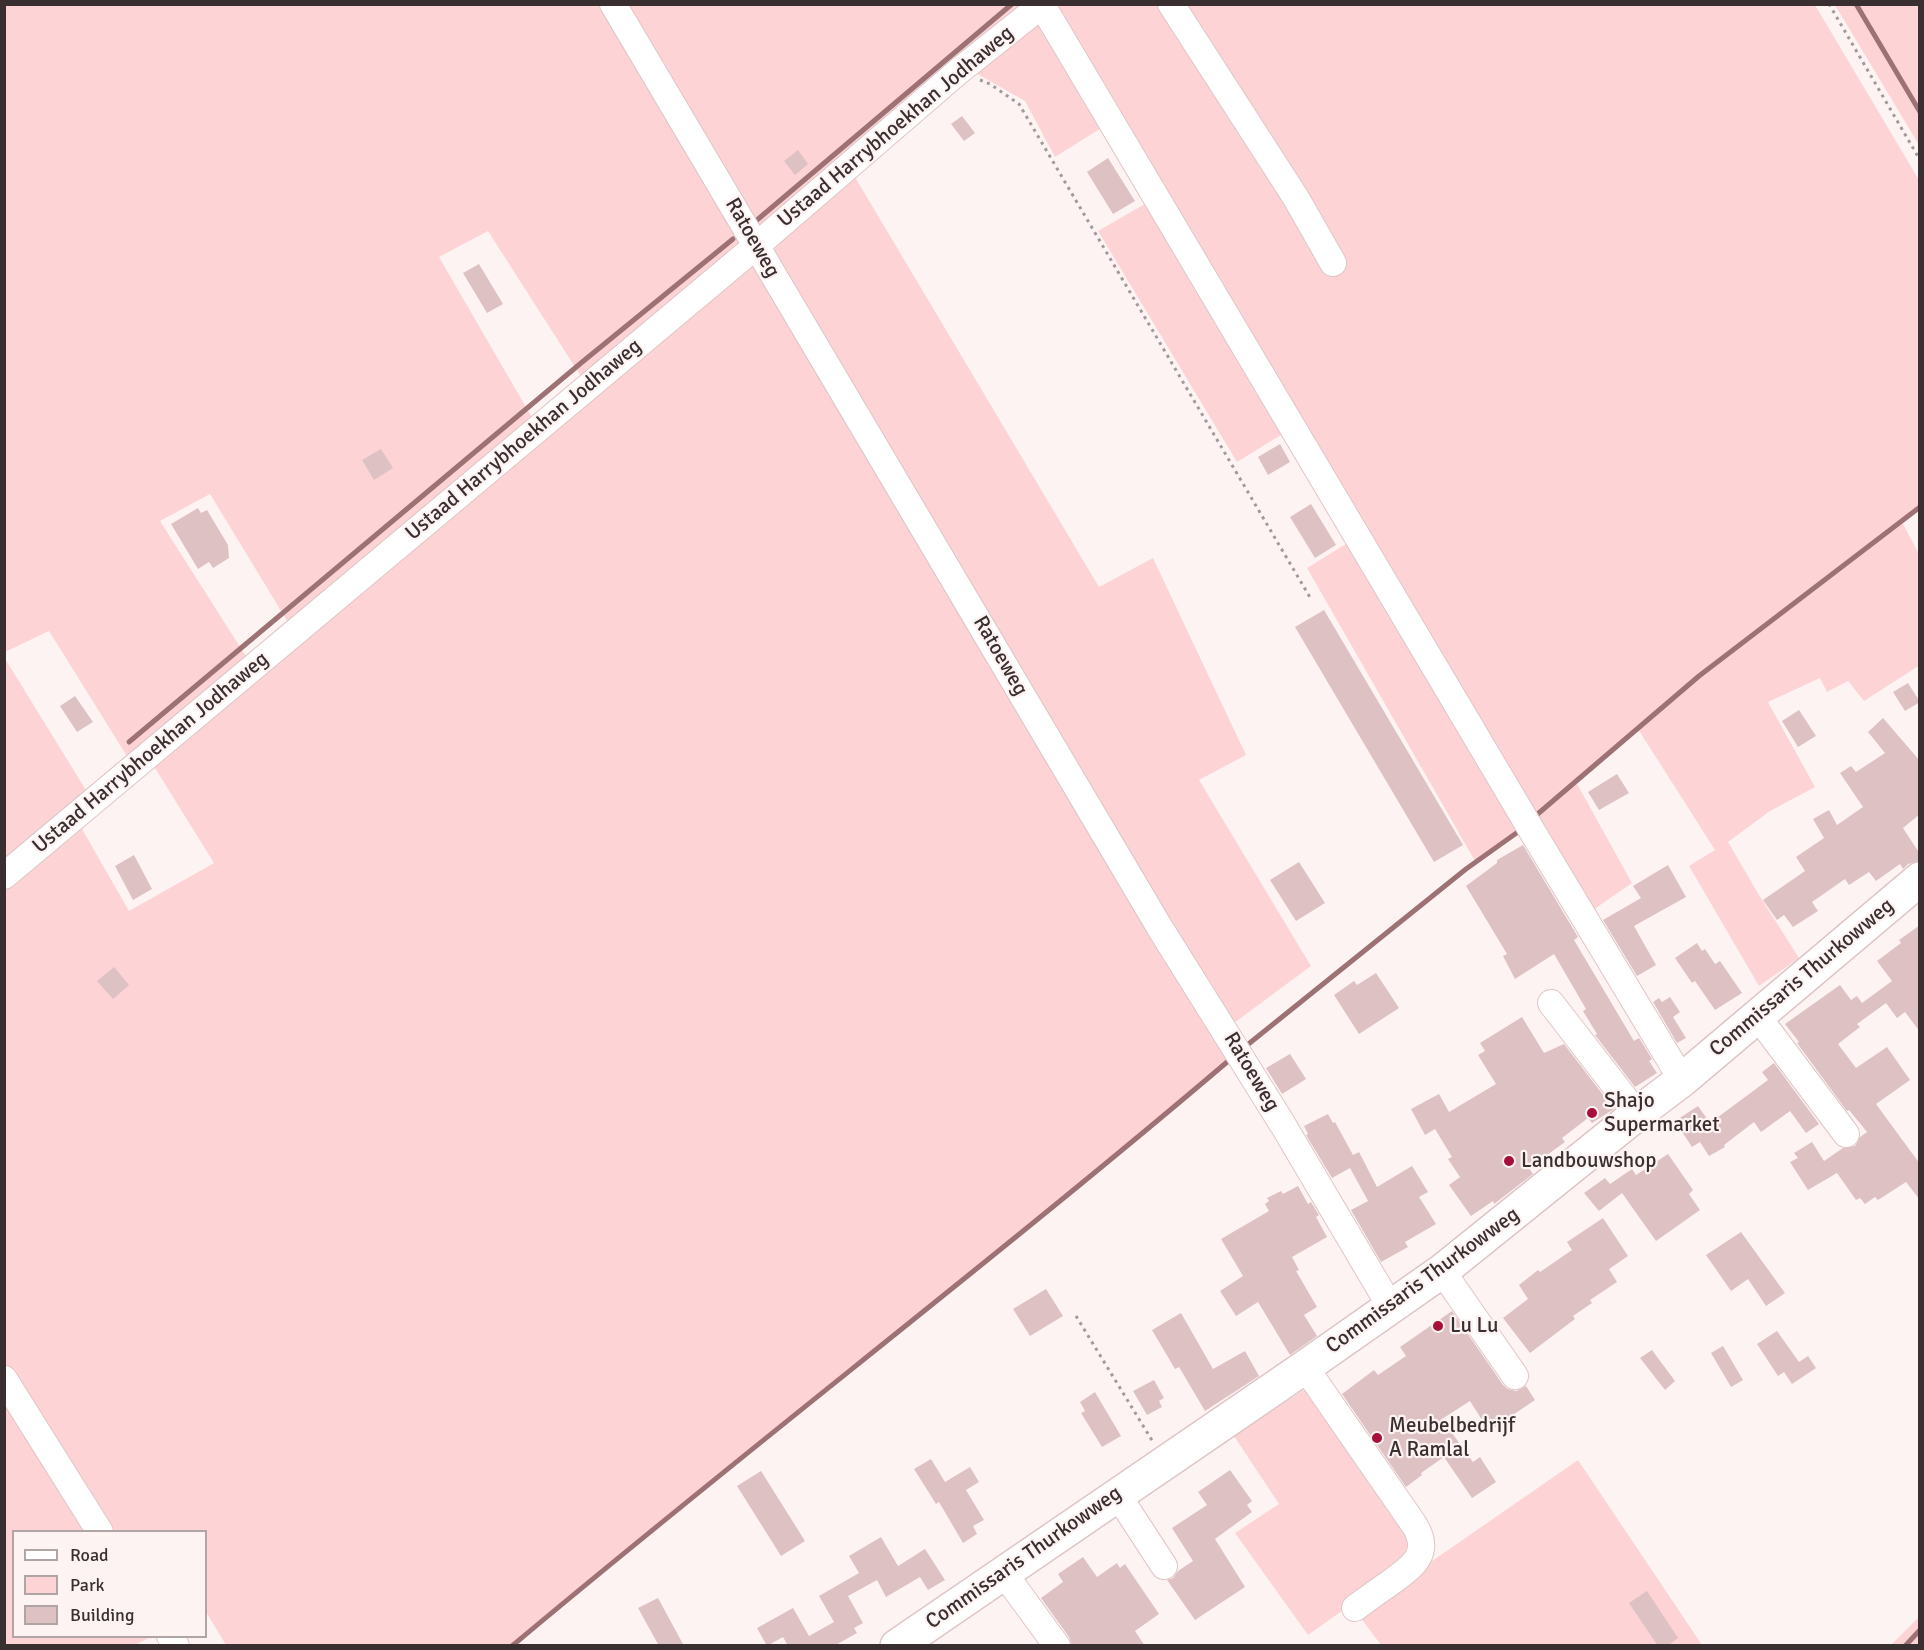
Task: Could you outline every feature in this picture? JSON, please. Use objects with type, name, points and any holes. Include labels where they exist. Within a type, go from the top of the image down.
[{"type":"main road","name":"Commissaris Thurkowweg","points":[[897,1646],[1442,1271],[1682,1080],[1920,879]]},
{"type":"street","name":"Ratoeweg","points":[[613,4],[1160,928],[1283,1125],[1389,1306]]},
{"type":"street","points":[[1171,4],[1296,198],[1333,263]]},
{"type":"street","name":"Ustaad Harrybhoekhan Jodhaweg","points":[[4,876],[756,246],[959,71],[1042,5]]},
{"type":"street","points":[[1042,5],[1152,194],[1682,1080]]},
{"type":"street","points":[[1551,1003],[1637,1114]]},
{"type":"street","points":[[1758,1017],[1791,1064],[1846,1134]]},
{"type":"street","points":[[1442,1271],[1515,1376]]},
{"type":"street","points":[[1305,1367],[1415,1526],[1422,1542],[1420,1552],[1411,1567],[1355,1608]]},
{"type":"street","points":[[4,1379],[99,1530]]},
{"type":"street","points":[[1117,1494],[1164,1566]]},
{"type":"street","points":[[1003,1572],[1057,1646]]},
{"type":"path","points":[[1829,4],[1920,160]]},
{"type":"path","points":[[959,71],[990,84],[1019,104],[1311,598]]},
{"type":"path","points":[[1076,1316],[1165,1461]]},
{"type":"green space","points":[[1052,4],[1815,5],[1919,180],[1919,507],[1902,522],[1919,554],[1920,665],[1864,701],[1848,681],[1827,692],[1820,678],[1768,702],[1815,787],[1770,811],[1728,842],[1799,958],[1759,986],[1689,866],[1715,850],[1638,729],[1576,782],[1632,883],[1590,912]]},
{"type":"green space","points":[[5,5],[608,5],[745,242],[582,378],[488,231],[439,257],[534,421],[289,624],[210,494],[160,521],[249,661],[130,761],[49,631],[5,652]]},
{"type":"green space","points":[[619,5],[1031,5],[762,227],[754,228]]},
{"type":"green space","points":[[1835,5],[1919,5],[1919,145]]},
{"type":"green space","points":[[1039,20],[1106,125],[1055,157],[1025,101],[974,72]]},
{"type":"green space","points":[[852,172],[1099,587],[1153,558],[1246,755],[1199,780],[1311,966],[1234,1023],[1229,1023],[770,256],[770,239]]},
{"type":"green space","points":[[1150,201],[1289,430],[1237,462],[1098,231]]},
{"type":"green space","points":[[753,253],[1233,1057],[1054,1206],[512,1645],[226,1645],[207,1614],[207,1530],[105,1530],[5,1371],[5,883],[78,822],[129,911],[214,863],[150,760]]},
{"type":"green space","points":[[1354,539],[1523,825],[1475,861],[1307,568]]},
{"type":"green space","points":[[4,657],[89,795],[4,865]]},
{"type":"green space","points":[[4,1386],[94,1530],[12,1530],[12,1638],[149,1638],[135,1645],[5,1645]]},
{"type":"green space","points":[[1304,1390],[1311,1390],[1416,1535],[1405,1566],[1308,1635],[1235,1533],[1279,1504],[1234,1436]]},
{"type":"green space","points":[[1578,1460],[1702,1645],[1381,1645],[1357,1613]]},
{"type":"green space","points":[[1919,1617],[1919,1645],[1891,1645]]},
{"type":"building","points":[[962,116],[975,133],[964,141],[951,124]]},
{"type":"building","points":[[798,150],[808,164],[795,175],[784,161]]},
{"type":"building","points":[[1108,158],[1135,201],[1113,214],[1087,172]]},
{"type":"building","points":[[479,264],[503,304],[487,313],[463,273]]},
{"type":"building","points":[[1280,444],[1290,462],[1268,475],[1258,457]]},
{"type":"building","points":[[381,449],[393,468],[374,480],[362,460]]},
{"type":"building","points":[[1311,504],[1336,545],[1315,558],[1290,517]]},
{"type":"building","points":[[198,508],[201,513],[207,510],[228,545],[229,558],[213,568],[209,562],[198,569],[171,524]]},
{"type":"building","points":[[1324,610],[1463,845],[1434,862],[1295,627]]},
{"type":"building","points":[[1908,683],[1920,702],[1905,711],[1893,692]]},
{"type":"building","points":[[75,696],[93,722],[77,732],[60,706]]},
{"type":"building","points":[[1799,710],[1816,736],[1798,747],[1782,721]]},
{"type":"building","points":[[1883,718],[1920,761],[1920,814],[1903,828],[1920,854],[1920,861],[1908,864],[1903,869],[1900,864],[1876,881],[1869,872],[1849,885],[1845,879],[1812,902],[1818,911],[1793,927],[1784,915],[1777,920],[1763,900],[1805,871],[1796,857],[1824,838],[1813,819],[1829,810],[1837,825],[1863,807],[1840,773],[1851,766],[1856,772],[1885,753],[1868,732]]},
{"type":"building","points":[[1617,774],[1629,793],[1599,810],[1588,792]]},
{"type":"building","points":[[1523,845],[1578,937],[1574,940],[1634,1041],[1639,1038],[1652,1059],[1649,1061],[1657,1073],[1635,1087],[1595,1035],[1597,1034],[1583,1011],[1586,1009],[1554,954],[1515,979],[1503,956],[1507,954],[1466,886],[1497,863],[1497,860]]},
{"type":"building","points":[[134,855],[152,889],[133,900],[115,866]]},
{"type":"building","points":[[1299,862],[1325,903],[1296,921],[1270,880]]},
{"type":"building","points":[[1668,865],[1686,897],[1634,926],[1656,965],[1637,976],[1603,920],[1641,898],[1633,886]]},
{"type":"building","points":[[1920,925],[1920,1032],[1905,1012],[1897,1018],[1886,1003],[1857,1024],[1860,1027],[1838,1044],[1856,1068],[1887,1047],[1910,1080],[1876,1104],[1920,1164],[1920,1200],[1906,1182],[1878,1200],[1875,1197],[1865,1204],[1860,1198],[1856,1200],[1837,1173],[1808,1190],[1790,1162],[1798,1158],[1794,1153],[1812,1142],[1824,1161],[1843,1148],[1855,1146],[1860,1137],[1867,1132],[1849,1110],[1847,1111],[1785,1024],[1840,985],[1851,1000],[1857,996],[1862,1003],[1892,981],[1877,961],[1901,943],[1899,940]]},
{"type":"building","points":[[1697,943],[1702,951],[1705,949],[1715,964],[1720,961],[1742,993],[1715,1010],[1695,981],[1692,983],[1675,958]]},
{"type":"building","points":[[114,967],[129,985],[113,999],[97,981]]},
{"type":"building","points":[[1376,973],[1399,1008],[1359,1034],[1334,995],[1354,981],[1357,985]]},
{"type":"building","points":[[1670,997],[1680,1012],[1673,1017],[1686,1038],[1677,1043],[1653,1002],[1659,998],[1662,1002]]},
{"type":"building","points":[[1522,1017],[1544,1053],[1564,1044],[1614,1109],[1592,1123],[1588,1118],[1562,1138],[1565,1142],[1529,1168],[1533,1174],[1494,1204],[1493,1201],[1471,1216],[1449,1185],[1460,1177],[1448,1159],[1452,1157],[1435,1129],[1425,1135],[1411,1109],[1439,1094],[1449,1112],[1496,1084],[1478,1055],[1485,1051],[1480,1043]]},
{"type":"building","points":[[1290,1054],[1306,1079],[1282,1094],[1266,1068]]},
{"type":"building","points":[[1774,1063],[1819,1124],[1806,1133],[1790,1111],[1761,1132],[1754,1122],[1724,1145],[1725,1147],[1709,1156],[1700,1142],[1692,1147],[1675,1121],[1698,1106],[1710,1123],[1768,1080],[1762,1072]]},
{"type":"building","points":[[1328,1114],[1333,1123],[1335,1122],[1353,1155],[1359,1152],[1377,1187],[1412,1166],[1428,1192],[1419,1197],[1436,1224],[1405,1242],[1408,1247],[1381,1262],[1351,1210],[1368,1201],[1350,1168],[1332,1178],[1306,1135],[1308,1134],[1304,1126]]},
{"type":"building","points":[[1668,1154],[1693,1190],[1689,1194],[1700,1210],[1656,1241],[1622,1193],[1599,1211],[1584,1193],[1605,1178],[1610,1184],[1632,1169],[1636,1175]]},
{"type":"building","points":[[1298,1186],[1308,1204],[1311,1202],[1319,1215],[1316,1217],[1327,1237],[1292,1257],[1299,1270],[1296,1271],[1317,1307],[1304,1315],[1317,1336],[1290,1355],[1258,1302],[1236,1316],[1220,1291],[1243,1276],[1221,1239],[1269,1211],[1265,1204],[1269,1201],[1267,1198],[1281,1191],[1283,1194]]},
{"type":"building","points":[[1603,1218],[1628,1256],[1609,1269],[1617,1282],[1590,1300],[1592,1303],[1573,1316],[1575,1319],[1530,1353],[1503,1318],[1528,1299],[1519,1285],[1538,1270],[1540,1272],[1572,1250],[1567,1242]]},
{"type":"building","points":[[1741,1232],[1785,1293],[1766,1306],[1748,1279],[1731,1291],[1706,1255]]},
{"type":"building","points":[[1046,1289],[1063,1316],[1030,1336],[1013,1309]]},
{"type":"building","points":[[1452,1311],[1503,1385],[1516,1391],[1526,1386],[1535,1400],[1489,1431],[1470,1401],[1442,1419],[1473,1462],[1480,1457],[1496,1482],[1472,1498],[1444,1457],[1406,1487],[1342,1394],[1374,1370],[1378,1375],[1406,1356],[1400,1347]]},
{"type":"building","points":[[1181,1313],[1213,1369],[1245,1351],[1259,1376],[1205,1411],[1179,1367],[1175,1369],[1152,1330]]},
{"type":"building","points":[[1777,1331],[1799,1362],[1808,1356],[1816,1368],[1792,1384],[1784,1372],[1778,1376],[1757,1344]]},
{"type":"building","points":[[1723,1346],[1743,1380],[1731,1387],[1711,1353]]},
{"type":"building","points":[[1652,1350],[1675,1381],[1665,1390],[1640,1358]]},
{"type":"building","points":[[1154,1380],[1164,1398],[1159,1401],[1162,1407],[1147,1415],[1133,1391]]},
{"type":"building","points":[[1095,1392],[1121,1436],[1102,1447],[1081,1413],[1085,1411],[1080,1402]]},
{"type":"building","points":[[931,1459],[945,1482],[970,1467],[979,1482],[966,1490],[984,1520],[973,1526],[977,1534],[963,1543],[939,1502],[936,1504],[914,1469]]},
{"type":"building","points":[[1230,1470],[1252,1501],[1247,1505],[1252,1512],[1215,1539],[1245,1587],[1195,1620],[1167,1580],[1173,1578],[1178,1571],[1193,1561],[1172,1528],[1207,1505],[1198,1492]]},
{"type":"building","points":[[761,1471],[805,1541],[781,1556],[737,1486]]},
{"type":"building","points":[[881,1537],[898,1566],[925,1549],[945,1580],[928,1590],[920,1577],[886,1597],[877,1580],[848,1596],[863,1623],[854,1628],[857,1633],[834,1646],[788,1646],[783,1637],[767,1646],[757,1628],[793,1608],[809,1636],[834,1622],[819,1596],[859,1573],[849,1556]]},
{"type":"building","points":[[1083,1557],[1097,1577],[1117,1563],[1120,1568],[1125,1564],[1159,1614],[1135,1631],[1145,1646],[1072,1646],[1069,1637],[1041,1598],[1063,1582],[1058,1574]]},
{"type":"building","points":[[1647,1591],[1678,1638],[1667,1646],[1658,1646],[1629,1603]]},
{"type":"building","points":[[658,1598],[684,1646],[659,1646],[638,1608]]},
{"type":"waterway","points":[[757,220],[1012,4]]},
{"type":"waterway","points":[[1856,4],[1920,112]]},
{"type":"waterway","points":[[129,742],[581,363],[733,239]]},
{"type":"waterway","points":[[1533,818],[1699,676],[1920,507]]},
{"type":"waterway","points":[[1246,1046],[1466,869],[1522,829]]},
{"type":"waterway","points":[[512,1646],[1054,1206],[1233,1057]]},
{"type":"waterway","points":[[1905,1646],[1920,1630]]},
{"type":"place","name":"Shajo Supermarket","points":[[1592,1113]]},
{"type":"place","name":"Landbouwshop","points":[[1509,1161]]},
{"type":"place","name":"Lu Lu","points":[[1438,1326]]},
{"type":"place","name":"Meubelbedrijf A Ramlal","points":[[1377,1438]]}]
